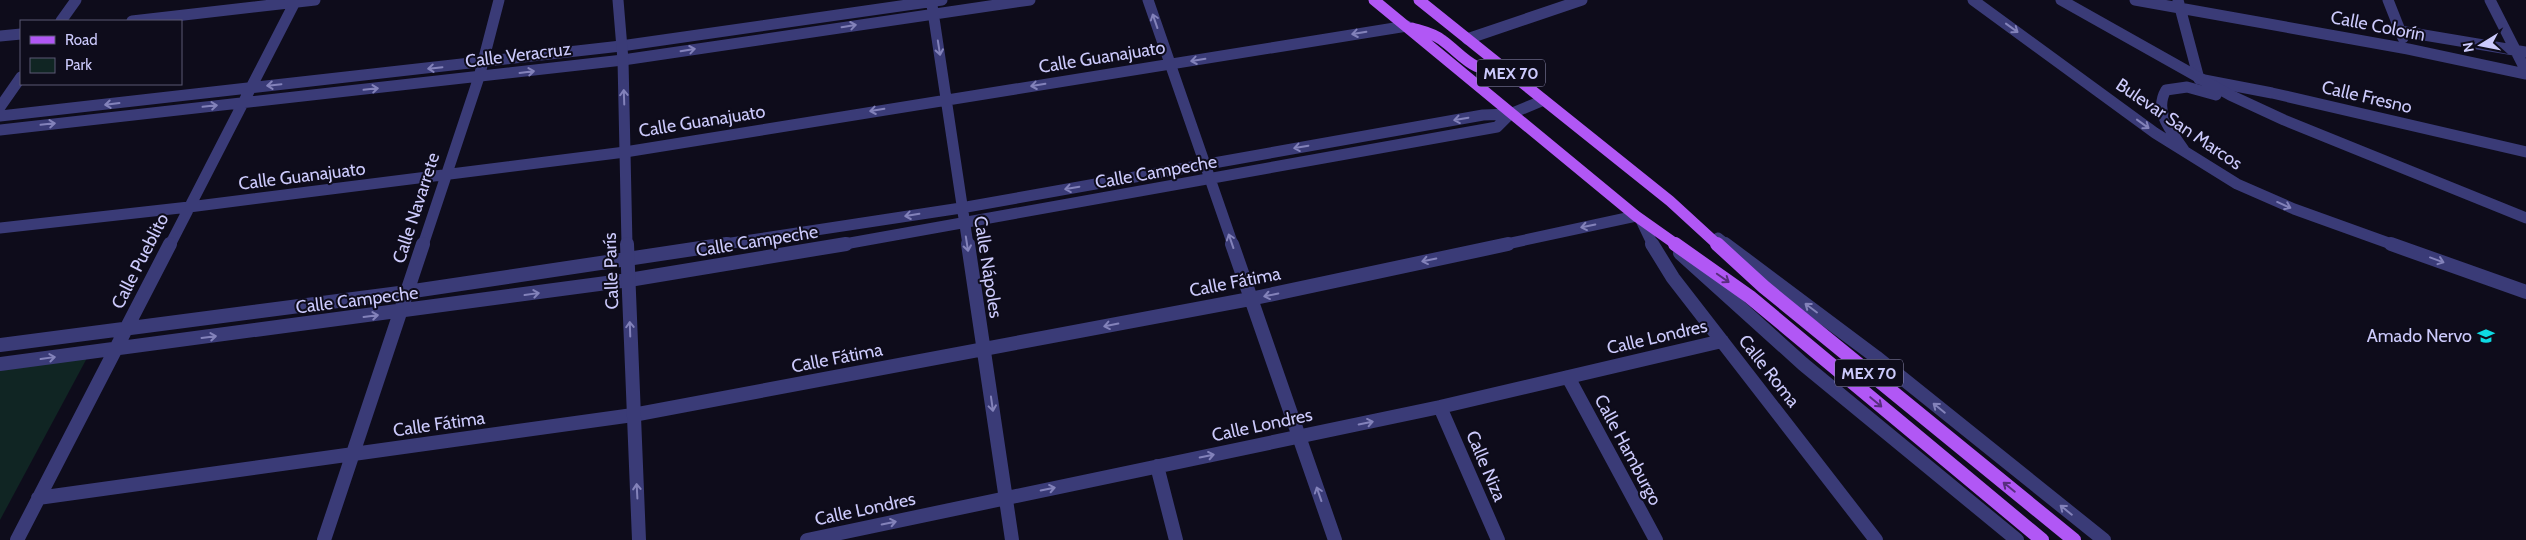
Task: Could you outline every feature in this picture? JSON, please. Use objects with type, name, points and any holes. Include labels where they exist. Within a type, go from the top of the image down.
[{"type":"main road","name":"MEX 70","points":[[1374,0],[1638,218],[1668,241],[1750,297],[2042,540]]},
{"type":"main road","name":"MEX 70","points":[[1419,0],[1670,201],[1764,287],[2074,540]]},
{"type":"main road","points":[[1407,26],[1429,33],[1442,40],[1478,69],[1493,72],[1503,67]]},
{"type":"street","points":[[62,20],[76,0]]},
{"type":"street","points":[[140,20],[315,0]]},
{"type":"street","name":"Calle Navarrete","points":[[324,540],[484,63],[499,0]]},
{"type":"street","name":"Calle París","points":[[618,0],[623,60],[627,259],[639,540]]},
{"type":"street","name":"Calle Veracruz","points":[[0,116],[484,63],[934,4],[1030,0]]},
{"type":"street","points":[[1148,0],[1335,540]]},
{"type":"street","points":[[1468,39],[1582,0]]},
{"type":"street","name":"Bulevar San Marcos","points":[[1972,0],[2186,154],[2238,184],[2294,209],[2526,292]]},
{"type":"street","points":[[2061,0],[2199,79],[2284,120]]},
{"type":"street","name":"Calle Colorín","points":[[2135,0],[2179,4],[2526,73]]},
{"type":"street","points":[[2388,0],[2408,49]]},
{"type":"street","points":[[2490,0],[2521,51],[2526,73]]},
{"type":"street","name":"Calle Pueblito","points":[[17,540],[295,1]]},
{"type":"street","name":"Calle Veracruz","points":[[4,129],[623,60],[934,4]]},
{"type":"street","name":"Calle Nápoles","points":[[934,4],[961,208],[1012,540]]},
{"type":"street","points":[[2179,4],[2199,79]]},
{"type":"street","name":"Calle Guanajuato","points":[[0,228],[445,176],[625,152],[947,98],[1407,26]]},
{"type":"street","points":[[2400,31],[2521,51]]},
{"type":"street","points":[[0,36],[20,34]]},
{"type":"street","points":[[0,107],[20,78]]},
{"type":"street","name":"Calle Fresno","points":[[2199,79],[2272,92],[2526,152]]},
{"type":"street","points":[[2186,154],[2164,118],[2160,106],[2160,97],[2166,90],[2187,87],[2202,90],[2284,120],[2526,218]]},
{"type":"street","name":"Calle Campeche","points":[[0,344],[406,292],[961,208],[1483,115],[1510,114],[1544,100]]},
{"type":"street","name":"Calle Veracruz","points":[[4,129],[20,114]]},
{"type":"street","name":"Calle Campeche","points":[[0,364],[400,313],[629,280],[964,224],[1497,127],[1510,114]]},
{"type":"street","name":"MEX 70","points":[[1670,201],[1876,358],[2104,540]]},
{"type":"street","name":"Calle Fátima","points":[[38,498],[633,415],[1250,299],[1638,218]]},
{"type":"street","name":"Calle Roma","points":[[1638,218],[1673,278],[1876,540]]},
{"type":"street","name":"MEX 70","points":[[1668,241],[1718,289],[1932,471],[2017,540]]},
{"type":"street","name":"Calle Londres","points":[[807,540],[856,535],[1005,498],[1440,407],[1722,342]]},
{"type":"street","name":"Calle Hamburgo","points":[[1568,377],[1656,540]]},
{"type":"street","name":"Calle Niza","points":[[1440,407],[1498,540]]},
{"type":"street","points":[[1158,466],[1176,540]]},
{"type":"green space","points":[[87,358],[0,520],[0,369]]},
{"type":"place","name":"Amado Nervo","points":[[2486,336]]}]
